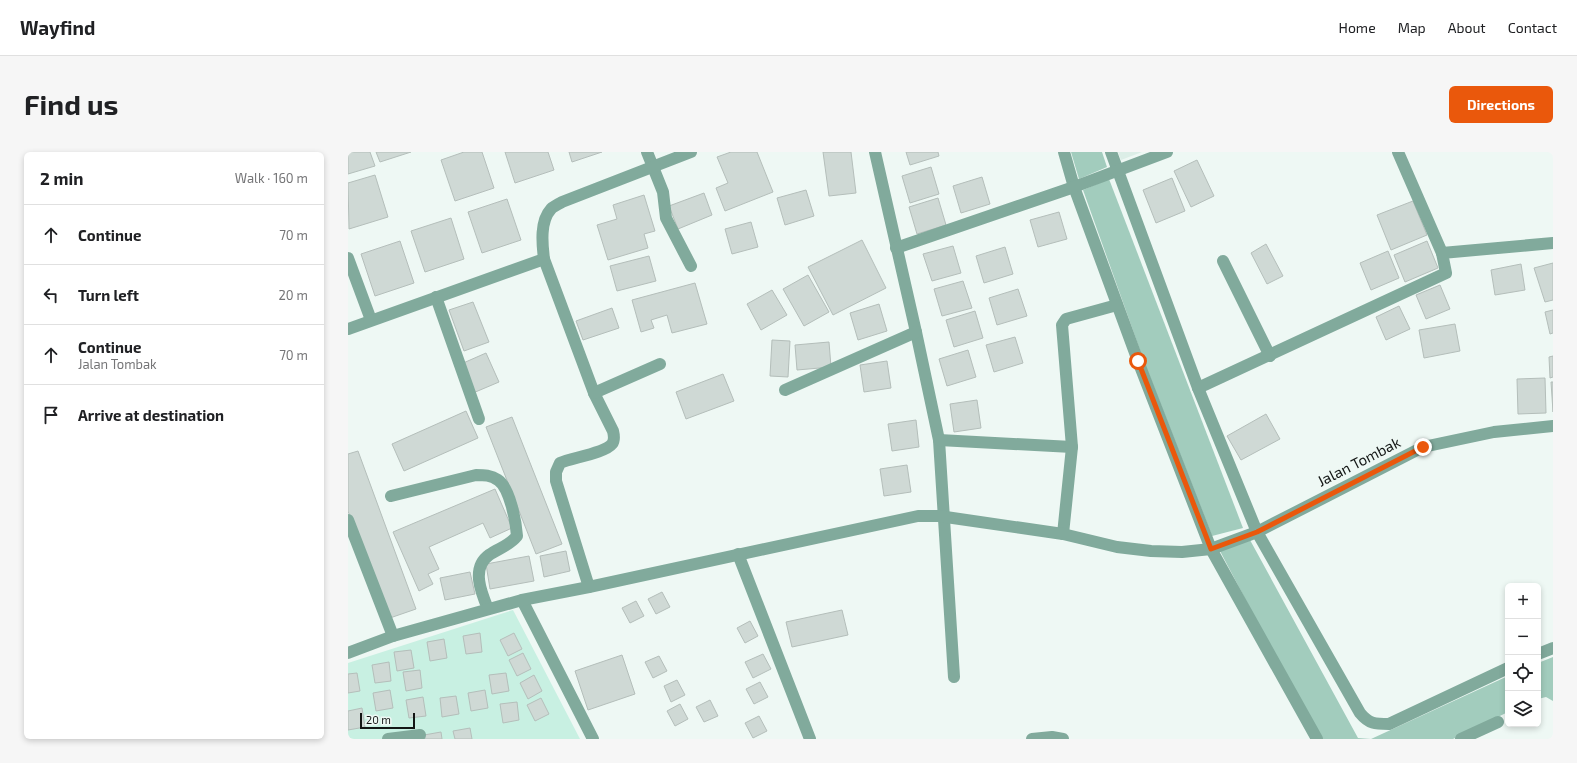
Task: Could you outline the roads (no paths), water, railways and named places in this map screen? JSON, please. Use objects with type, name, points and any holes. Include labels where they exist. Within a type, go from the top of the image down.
[{"type":"street","points":[[647,152],[663,192],[666,218],[691,266]]},
{"type":"street","points":[[589,587],[556,481],[556,472],[560,462],[604,449],[612,444],[614,437],[613,431],[594,393],[544,259],[543,233],[545,220],[551,209],[562,202],[691,152]]},
{"type":"street","points":[[875,152],[939,440],[954,677]]},
{"type":"street","points":[[1064,152],[1117,306],[1216,548],[1316,739]]},
{"type":"street","points":[[1111,152],[1113,172],[1254,533],[1366,721],[1374,724],[1389,724],[1505,669]]},
{"type":"street","points":[[896,248],[1076,186],[1168,152]]},
{"type":"street","points":[[1198,388],[1270,356],[1446,273],[1442,253],[1398,152]]},
{"type":"street","points":[[1442,253],[1553,244]]},
{"type":"street","points":[[348,258],[371,320]]},
{"type":"street","points":[[348,329],[544,259]]},
{"type":"street","points":[[1223,261],[1270,356]]},
{"type":"street","points":[[436,297],[479,419]]},
{"type":"street","points":[[1063,534],[1072,447],[1062,325],[1066,319],[1117,306]]},
{"type":"street","points":[[785,390],[916,332]]},
{"type":"street","points":[[594,393],[660,364]]},
{"type":"street","name":"Jalan Tombak","points":[[348,653],[393,636],[522,600],[589,587],[907,517],[945,517],[1063,534],[1117,547],[1151,551],[1182,552],[1216,548],[1254,533],[1423,447],[1494,432],[1553,426]]},
{"type":"street","points":[[939,440],[1072,447]]},
{"type":"street","points":[[392,496],[476,475],[490,476],[499,481],[506,490],[516,523],[517,536],[511,544],[489,555],[481,564],[478,577],[481,592],[488,609]]},
{"type":"street","points":[[349,528],[393,636]]},
{"type":"street","points":[[738,554],[810,739]]},
{"type":"street","points":[[522,600],[593,739]]},
{"type":"street","points":[[1541,653],[1553,648]]},
{"type":"street","points":[[1461,739],[1498,722]]},
{"type":"street","points":[[388,739],[420,734]]},
{"type":"street","points":[[1032,739],[1052,737],[1063,739]]}]
